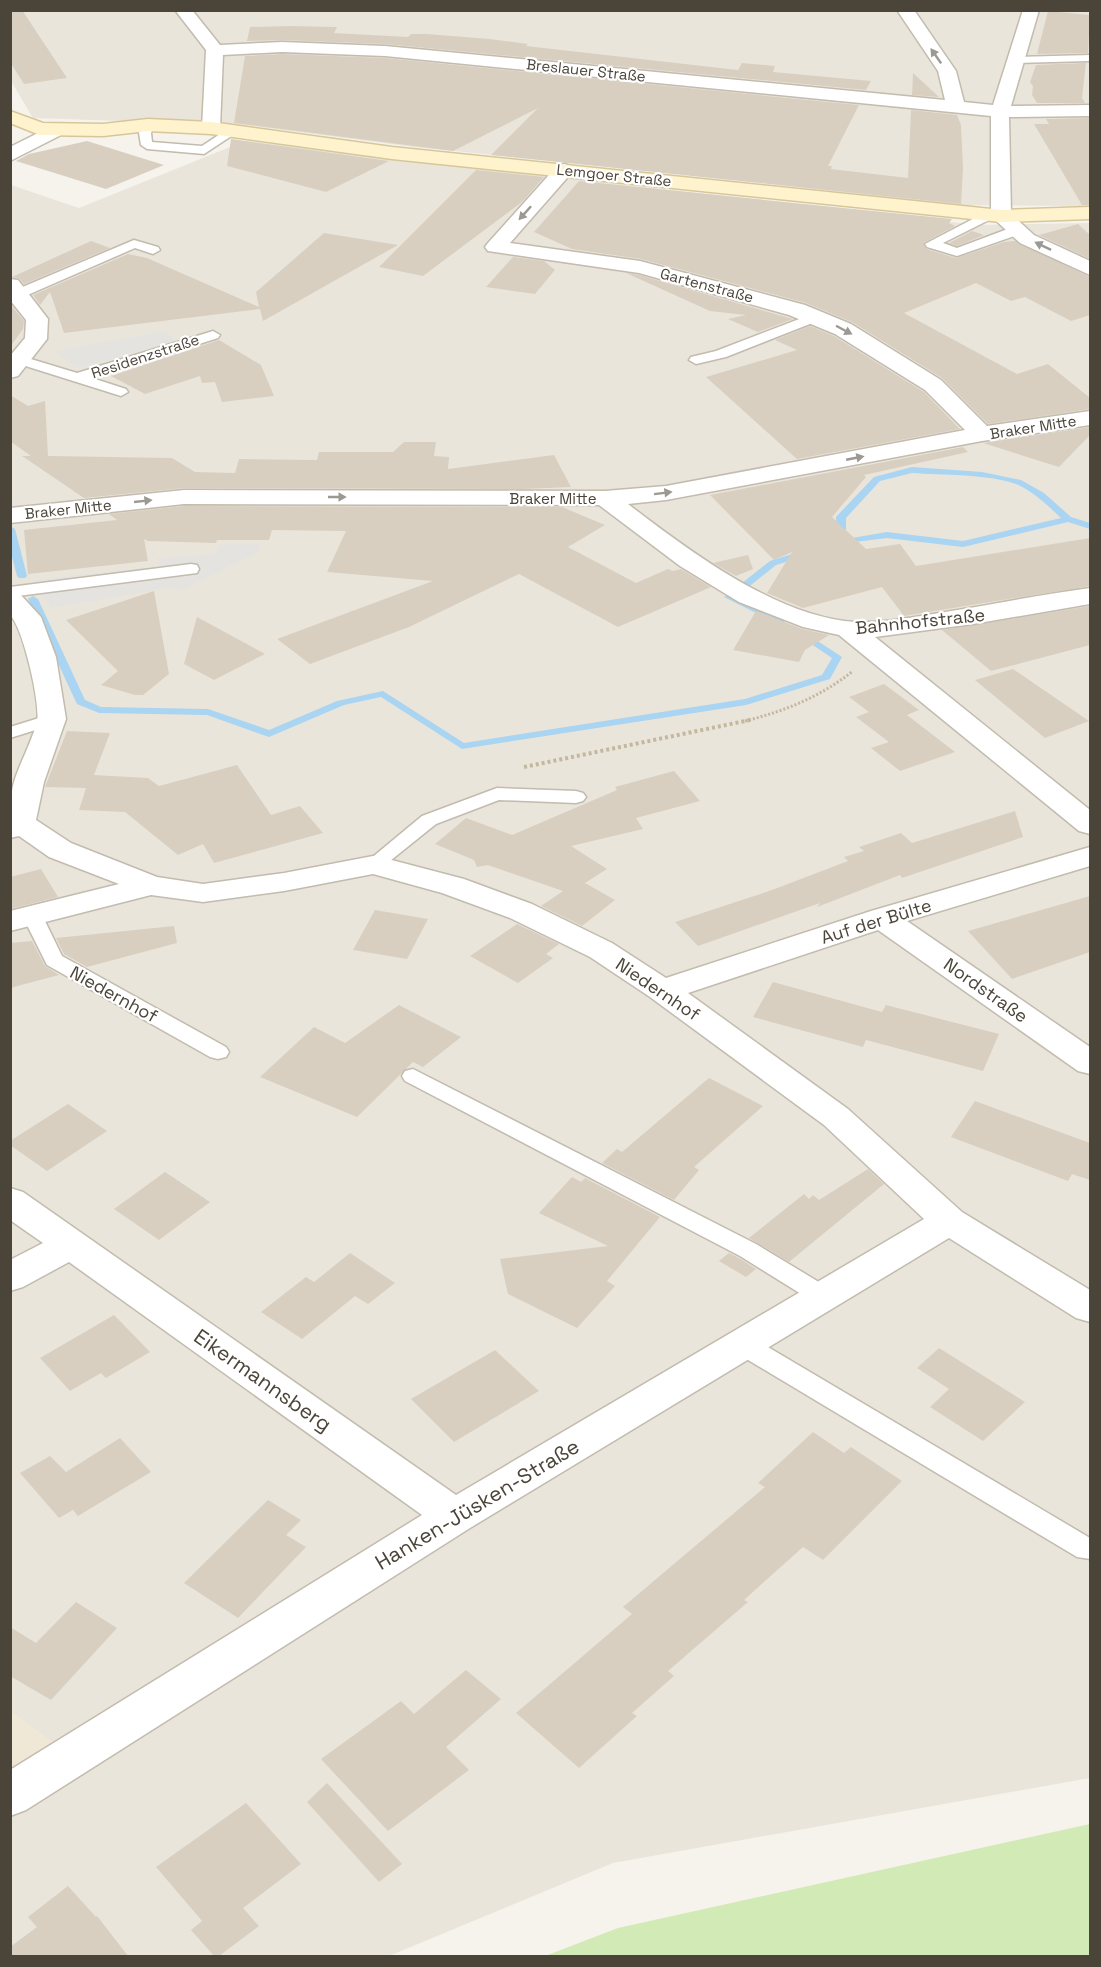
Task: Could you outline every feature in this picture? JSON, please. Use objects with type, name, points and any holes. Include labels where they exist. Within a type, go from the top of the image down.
[{"type":"main road","points":[[10,116],[33,127]]},
{"type":"main road","name":"Lemgoer Straße","points":[[33,127],[56,130],[121,129],[220,134],[996,215],[1090,213]]},
{"type":"street","points":[[183,10],[215,50],[220,134]]},
{"type":"street","points":[[905,10],[947,71],[956,106]]},
{"type":"street","points":[[1031,10],[999,111],[996,215],[1027,239],[1090,269]]},
{"type":"street","name":"Breslauer Straße","points":[[215,50],[282,47],[385,51],[999,111],[1036,113],[1090,111]]},
{"type":"street","points":[[10,144],[33,127]]},
{"type":"street","points":[[10,155],[56,130]]},
{"type":"street","name":"Gartenstraße","points":[[564,170],[495,247],[640,267],[797,310],[843,329],[933,385],[982,434]]},
{"type":"street","name":"Residenzstraße","points":[[14,289],[37,319],[36,339],[16,365]]},
{"type":"street","name":"Braker Mitte","points":[[10,516],[184,497],[605,498],[666,493],[982,434],[1090,418]]},
{"type":"street","name":"Bahnhofstraße","points":[[605,498],[679,556],[719,580],[794,616],[848,629],[907,626],[1090,596]]},
{"type":"street","points":[[10,599],[28,617],[38,647],[52,720]]},
{"type":"street","points":[[848,629],[1090,825]]},
{"type":"street","name":"Niedernhof","points":[[52,720],[15,826],[60,850],[151,886],[203,893],[284,882],[373,865],[453,886],[521,911],[601,950],[662,990],[837,1117],[949,1221],[1090,1308]]},
{"type":"street","name":"Auf der Bülte","points":[[662,990],[882,918],[1090,856]]},
{"type":"street","name":"Niedernhof","points":[[21,918],[151,886]]},
{"type":"street","name":"Nordstraße","points":[[882,918],[1090,1063]]},
{"type":"street","name":"Eikermannsberg","points":[[10,1201],[455,1516]]},
{"type":"street","name":"Hanken-Jüsken-Straße","points":[[10,1795],[455,1516],[949,1221]]},
{"type":"street","points":[[10,1277],[71,1244]]},
{"type":"lane","points":[[1016,60],[1090,58]]},
{"type":"lane","points":[[996,215],[932,243],[957,252],[1018,230]]},
{"type":"lane","name":"Residenzstraße","points":[[14,289],[134,244],[153,250]]},
{"type":"lane","points":[[696,360],[721,354],[815,317]]},
{"type":"lane","name":"Residenzstraße","points":[[77,378],[213,335]]},
{"type":"lane","name":"Residenzstraße","points":[[16,365],[77,378],[121,392]]},
{"type":"lane","points":[[10,592],[191,569]]},
{"type":"lane","points":[[10,733],[52,720]]},
{"type":"lane","points":[[373,865],[429,820],[496,794],[576,797]]},
{"type":"lane","name":"Niedernhof","points":[[21,918],[54,960],[218,1052]]},
{"type":"lane","points":[[413,1076],[748,1250],[823,1296]]},
{"type":"lane","points":[[742,1344],[1087,1549]]},
{"type":"path","points":[[518,768],[751,719],[808,701],[841,682],[863,662],[860,650],[848,629]]},
{"type":"shaded area","points":[[11,11],[1090,11],[1090,206],[951,205],[706,176],[414,147],[244,125],[33,118],[11,81]]},
{"type":"shaded area","points":[[245,141],[978,225],[1090,223],[1090,1778],[613,1863],[389,1956],[11,1956],[11,1777],[57,1746],[10,1711],[11,185],[79,208]]},
{"type":"shaded area","points":[[164,331],[178,342],[77,368],[54,351]]},
{"type":"shaded area","points":[[220,544],[260,544],[258,552],[182,590],[168,588],[51,608],[33,580],[160,566],[157,558],[215,554]]},
{"type":"shaded area","points":[[10,1711],[57,1746],[10,1777]]},
{"type":"green space","points":[[1090,1824],[1090,1956],[545,1956],[618,1928]]},
{"type":"building","points":[[10,10],[22,10],[67,78],[24,84],[10,62]]},
{"type":"building","points":[[1048,11],[1090,15],[1088,53],[1037,54]]},
{"type":"building","points":[[250,27],[337,27],[334,33],[408,37],[411,34],[427,34],[490,39],[528,44],[526,46],[738,70],[742,63],[775,66],[773,72],[871,81],[866,90],[385,44],[247,41]]},
{"type":"building","points":[[282,54],[385,58],[859,105],[828,166],[832,166],[831,169],[908,178],[911,110],[957,115],[961,125],[963,168],[961,204],[491,155],[538,108],[453,151],[234,123],[245,56]]},
{"type":"building","points":[[1086,63],[1082,98],[1085,103],[1037,103],[1032,95],[1033,86],[1030,82],[1036,65]]},
{"type":"building","points":[[913,73],[939,97],[912,95]]},
{"type":"building","points":[[1090,118],[1090,205],[1082,205],[1034,124],[1049,124],[1046,119]]},
{"type":"building","points":[[231,139],[389,161],[326,192],[227,166]]},
{"type":"building","points":[[87,141],[164,165],[106,189],[16,161],[29,154]]},
{"type":"building","points":[[476,170],[544,177],[522,202],[423,276],[379,267]]},
{"type":"building","points":[[579,181],[952,219],[949,223],[955,226],[923,243],[926,249],[956,258],[1004,242],[1015,241],[1090,277],[1090,315],[1071,321],[1025,297],[1011,301],[976,283],[904,313],[1017,374],[1048,364],[1090,398],[1090,409],[988,424],[942,378],[852,322],[806,303],[641,259],[572,249],[534,232]]},
{"type":"building","points":[[1078,224],[1090,235],[1090,259],[1039,235]]},
{"type":"building","points":[[972,231],[984,235],[957,246],[949,243]]},
{"type":"building","points":[[324,233],[398,245],[263,321],[260,309],[64,333],[50,292],[40,305],[33,295],[128,254],[147,258],[259,307],[256,292]]},
{"type":"building","points":[[91,241],[110,248],[24,284],[20,279],[12,277]]},
{"type":"building","points":[[513,257],[544,261],[555,270],[535,294],[486,287]]},
{"type":"building","points":[[626,273],[793,319],[758,332],[728,319],[746,315],[710,311]]},
{"type":"building","points":[[10,304],[24,321],[23,329],[10,347]]},
{"type":"building","points":[[810,326],[834,336],[924,392],[960,429],[797,459],[706,377],[797,350],[775,340]]},
{"type":"building","points":[[219,340],[261,365],[274,396],[222,402],[215,382],[202,383],[200,376],[145,394],[111,376]]},
{"type":"building","points":[[10,395],[28,406],[45,401],[48,456],[172,458],[195,472],[235,473],[239,459],[317,460],[319,452],[393,452],[404,442],[436,442],[434,456],[449,457],[448,469],[554,455],[571,487],[522,489],[184,488],[84,498],[22,456],[31,456],[10,441]]},
{"type":"building","points":[[1090,427],[1090,435],[1059,467],[983,443]]},
{"type":"building","points":[[963,447],[968,452],[864,475],[866,477],[832,517],[866,549],[900,544],[916,566],[1090,538],[1090,586],[904,616],[882,587],[803,608],[767,593],[792,552],[774,560],[710,495]]},
{"type":"building","points":[[184,506],[562,507],[605,525],[568,547],[636,583],[668,569],[673,571],[681,569],[711,587],[618,627],[519,574],[409,627],[310,664],[277,639],[433,581],[327,572],[346,531],[272,530],[269,540],[217,540],[216,543],[144,539],[148,561],[28,574],[24,530],[117,520],[109,514]]},
{"type":"building","points":[[748,555],[753,569],[736,576],[713,563]]},
{"type":"building","points":[[154,591],[169,674],[143,695],[135,695],[101,685],[118,671],[66,620]]},
{"type":"building","points":[[1090,606],[1090,645],[991,671],[942,630]]},
{"type":"building","points":[[756,611],[802,629],[829,635],[805,650],[799,662],[733,650]]},
{"type":"building","points":[[197,617],[265,654],[214,680],[184,664]]},
{"type":"building","points":[[1013,669],[1089,721],[1045,738],[975,680]]},
{"type":"building","points":[[884,684],[919,710],[907,715],[955,752],[900,771],[871,748],[889,742],[856,717],[869,712],[849,697]]},
{"type":"building","points":[[67,731],[110,733],[94,775],[148,778],[159,786],[237,765],[271,815],[300,806],[323,833],[214,863],[203,844],[178,855],[125,812],[79,810],[86,788],[45,787]]},
{"type":"building","points":[[674,771],[700,801],[636,818],[643,829],[571,846],[607,869],[585,883],[615,900],[582,926],[541,906],[563,891],[488,865],[477,867],[474,860],[435,844],[466,818],[512,835],[617,790],[615,787]]},
{"type":"building","points":[[1015,811],[1023,837],[902,878],[900,875],[817,907],[820,903],[698,946],[675,922],[772,890],[848,861],[844,857],[864,851],[859,847],[901,833],[912,843]]},
{"type":"building","points":[[41,869],[58,897],[10,909],[10,877]]},
{"type":"building","points":[[1090,896],[1090,952],[1012,979],[968,931]]},
{"type":"building","points":[[375,910],[428,919],[407,959],[353,950]]},
{"type":"building","points":[[517,924],[559,944],[546,954],[553,958],[518,983],[470,956]]},
{"type":"building","points":[[174,926],[177,943],[87,967],[64,954],[56,938]]},
{"type":"building","points":[[32,941],[45,966],[59,975],[10,988],[10,943]]},
{"type":"building","points":[[773,982],[882,1012],[886,1005],[999,1034],[983,1071],[866,1040],[863,1047],[753,1017]]},
{"type":"building","points":[[399,1005],[461,1037],[423,1067],[413,1062],[357,1117],[260,1077],[314,1027],[345,1043]]},
{"type":"building","points":[[709,1078],[763,1106],[694,1167],[699,1170],[674,1200],[602,1163],[617,1149],[622,1152]]},
{"type":"building","points":[[975,1101],[1090,1143],[1090,1180],[1072,1174],[1068,1181],[951,1137]]},
{"type":"building","points":[[68,1104],[107,1131],[47,1171],[10,1145],[10,1141]]},
{"type":"building","points":[[868,1169],[884,1184],[789,1262],[749,1238],[804,1194],[809,1199],[813,1195],[819,1200]]},
{"type":"building","points":[[165,1172],[210,1202],[159,1240],[114,1209]]},
{"type":"building","points":[[572,1177],[581,1182],[585,1178],[660,1217],[607,1281],[615,1286],[577,1328],[508,1294],[500,1259],[608,1246],[539,1213]]},
{"type":"building","points":[[350,1253],[395,1283],[368,1304],[355,1296],[302,1339],[261,1312],[306,1277],[314,1282]]},
{"type":"building","points":[[729,1253],[756,1269],[746,1277],[719,1261]]},
{"type":"building","points":[[114,1315],[150,1352],[106,1378],[101,1373],[70,1391],[40,1358]]},
{"type":"building","points":[[939,1348],[1025,1402],[983,1441],[930,1407],[949,1389],[917,1368]]},
{"type":"building","points":[[495,1350],[539,1391],[454,1442],[411,1399]]},
{"type":"building","points":[[813,1432],[844,1453],[851,1447],[902,1481],[823,1560],[803,1547],[744,1600],[748,1602],[668,1671],[674,1676],[632,1713],[637,1716],[579,1768],[516,1713],[632,1614],[623,1607],[765,1487],[758,1483]]},
{"type":"building","points":[[120,1438],[151,1472],[78,1516],[73,1510],[59,1518],[20,1473],[50,1456],[66,1472]]},
{"type":"building","points":[[268,1500],[301,1520],[286,1535],[306,1547],[238,1618],[184,1583]]},
{"type":"building","points":[[76,1602],[117,1628],[51,1700],[10,1676],[10,1627],[36,1643]]},
{"type":"building","points":[[466,1670],[501,1699],[446,1747],[469,1770],[388,1831],[321,1759],[401,1701],[414,1714]]},
{"type":"building","points":[[327,1783],[402,1864],[379,1882],[307,1802]]},
{"type":"building","points":[[246,1803],[301,1864],[243,1908],[259,1926],[219,1956],[214,1956],[191,1930],[202,1921],[156,1867]]},
{"type":"building","points":[[68,1886],[97,1916],[128,1956],[10,1956],[10,1947],[37,1927],[28,1917]]},
{"type":"waterway","points":[[841,541],[841,517],[877,479],[912,470],[982,475],[1018,482],[1041,495],[1068,519]]},
{"type":"waterway","points":[[842,542],[887,535],[963,544],[1068,519]]},
{"type":"waterway","points":[[1068,519],[1090,526]]},
{"type":"waterway","points":[[10,529],[22,576]]},
{"type":"waterway","points":[[781,622],[729,597],[773,563],[802,554]]},
{"type":"waterway","points":[[33,599],[81,702],[99,710],[208,712],[269,734],[341,703],[383,694],[462,746],[746,702],[826,677],[837,657],[804,635]]}]
